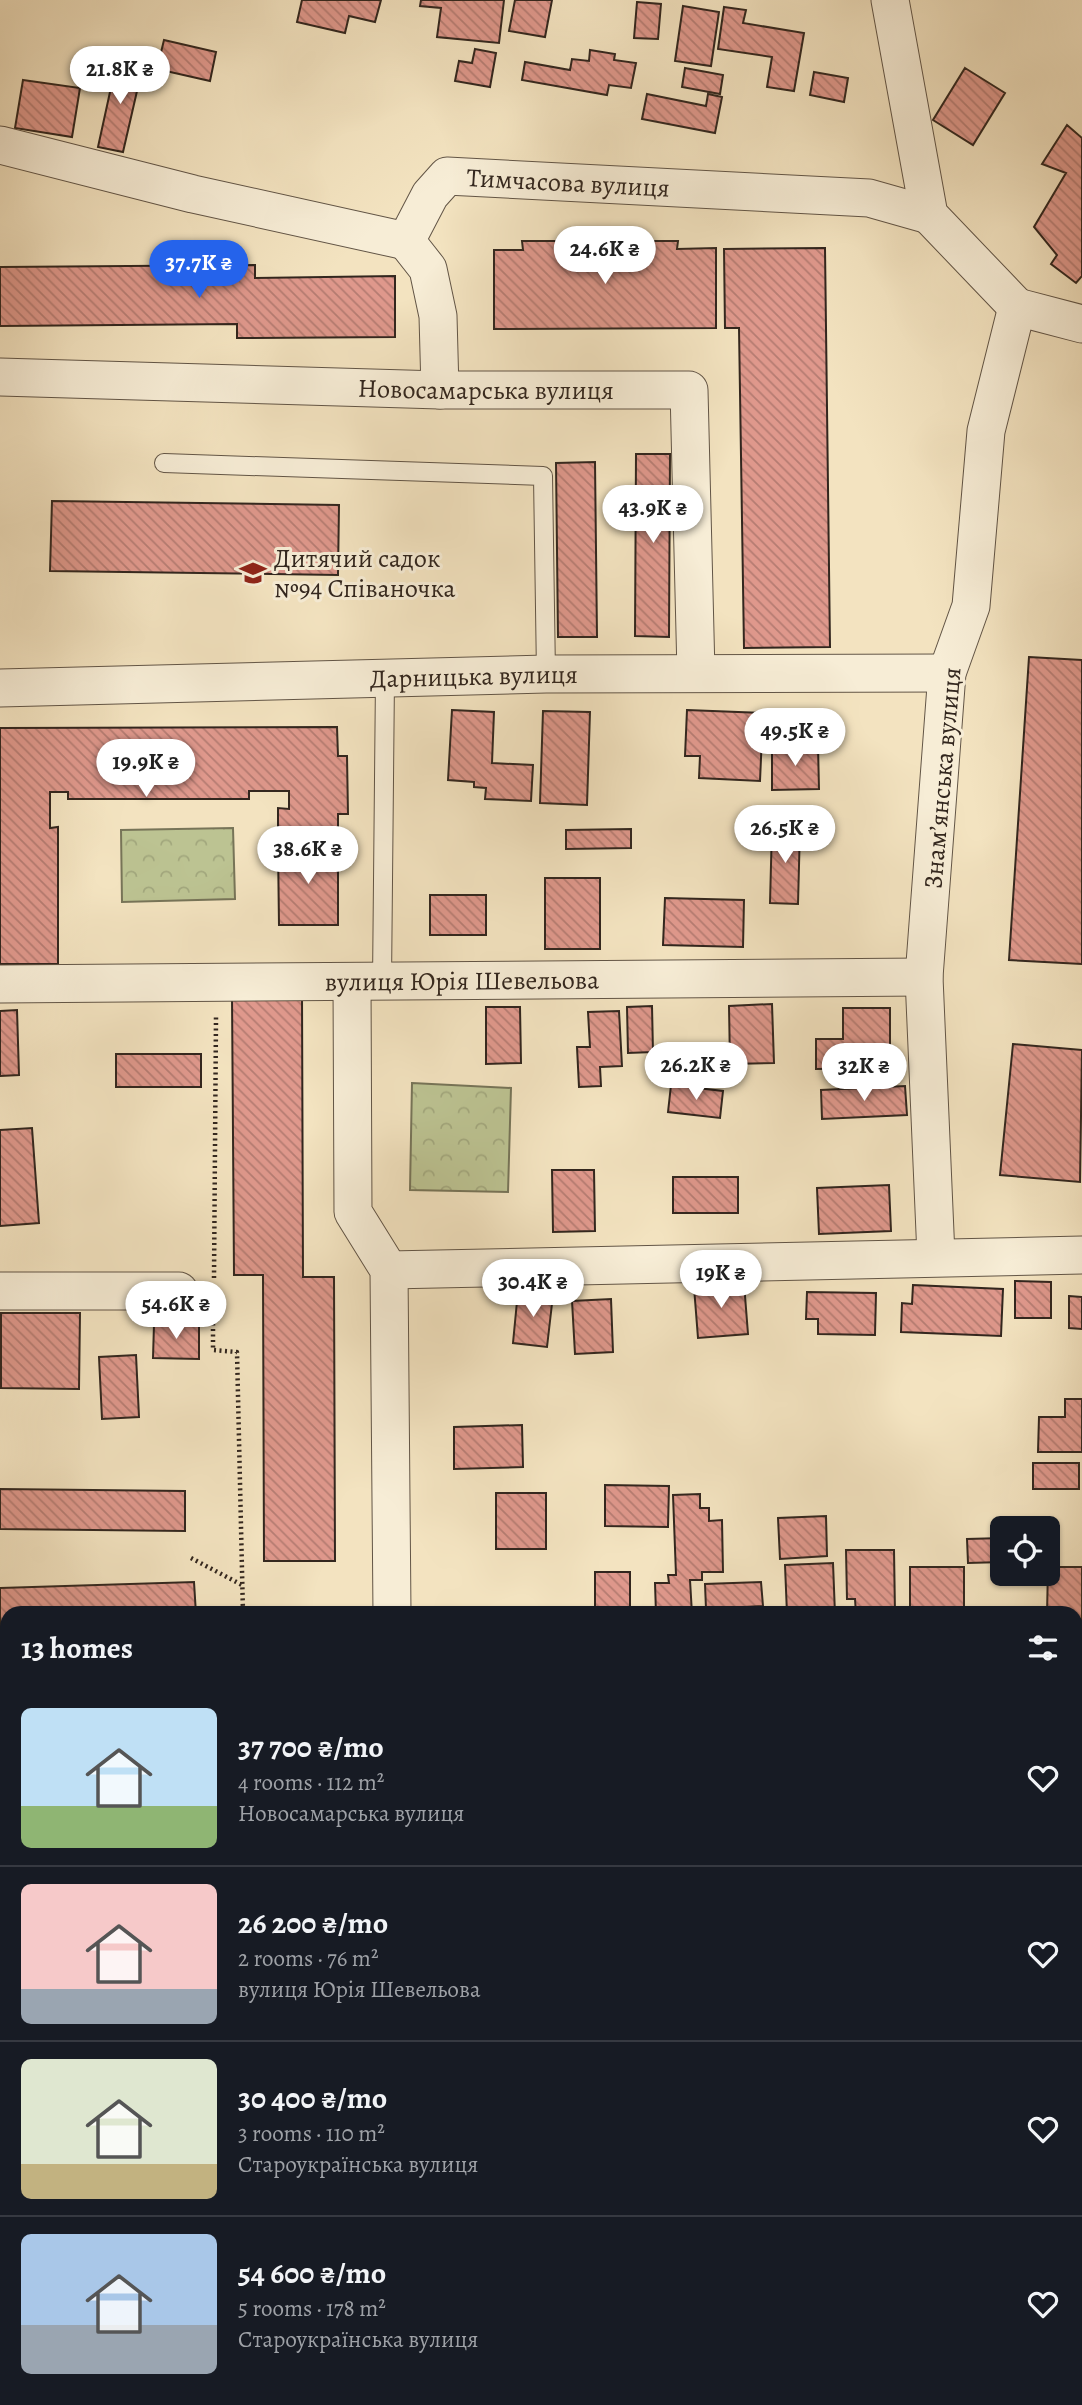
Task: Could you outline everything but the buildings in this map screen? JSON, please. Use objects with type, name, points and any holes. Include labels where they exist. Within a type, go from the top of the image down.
[{"type":"street","points":[[890,0],[929,215],[1017,307],[1082,324]]},
{"type":"street","points":[[0,145],[193,194],[405,242],[428,269],[438,316],[440,390]]},
{"type":"street","name":"Тимчасова вулиця","points":[[405,242],[430,195],[447,176],[869,198],[929,215]]},
{"type":"street","name":"Знамʼянська вулиця","points":[[936,1256],[924,977],[947,673],[971,606],[986,430],[1017,307]]},
{"type":"street","name":"Новосамарська вулиця","points":[[0,377],[440,390],[689,390],[696,673]]},
{"type":"street","name":"Дарницька вулиця","points":[[0,688],[546,674],[947,673]]},
{"type":"street","name":"вулиця Юрія Шевельова","points":[[0,984],[924,977]]},
{"type":"street","points":[[367,982],[353,1212],[389,1270],[392,1606]]},
{"type":"street","points":[[389,1270],[936,1256],[1082,1255]]},
{"type":"street","points":[[0,1291],[196,1293]]},
{"type":"lane","points":[[164,463],[543,475],[546,674]]},
{"type":"lane","points":[[367,982],[385,678]]},
{"type":"path","points":[[214,1282],[217,983]]},
{"type":"path","points":[[196,1293],[213,1350],[237,1352],[243,1606]]},
{"type":"path","points":[[191,1558],[243,1585]]},
{"type":"green space","points":[[233,828],[235,899],[122,902],[121,830]]},
{"type":"green space","points":[[412,1083],[511,1088],[508,1192],[410,1190]]},
{"type":"place","name":"Дитячий садок №94 Співаночка","points":[[253,573]]}]
